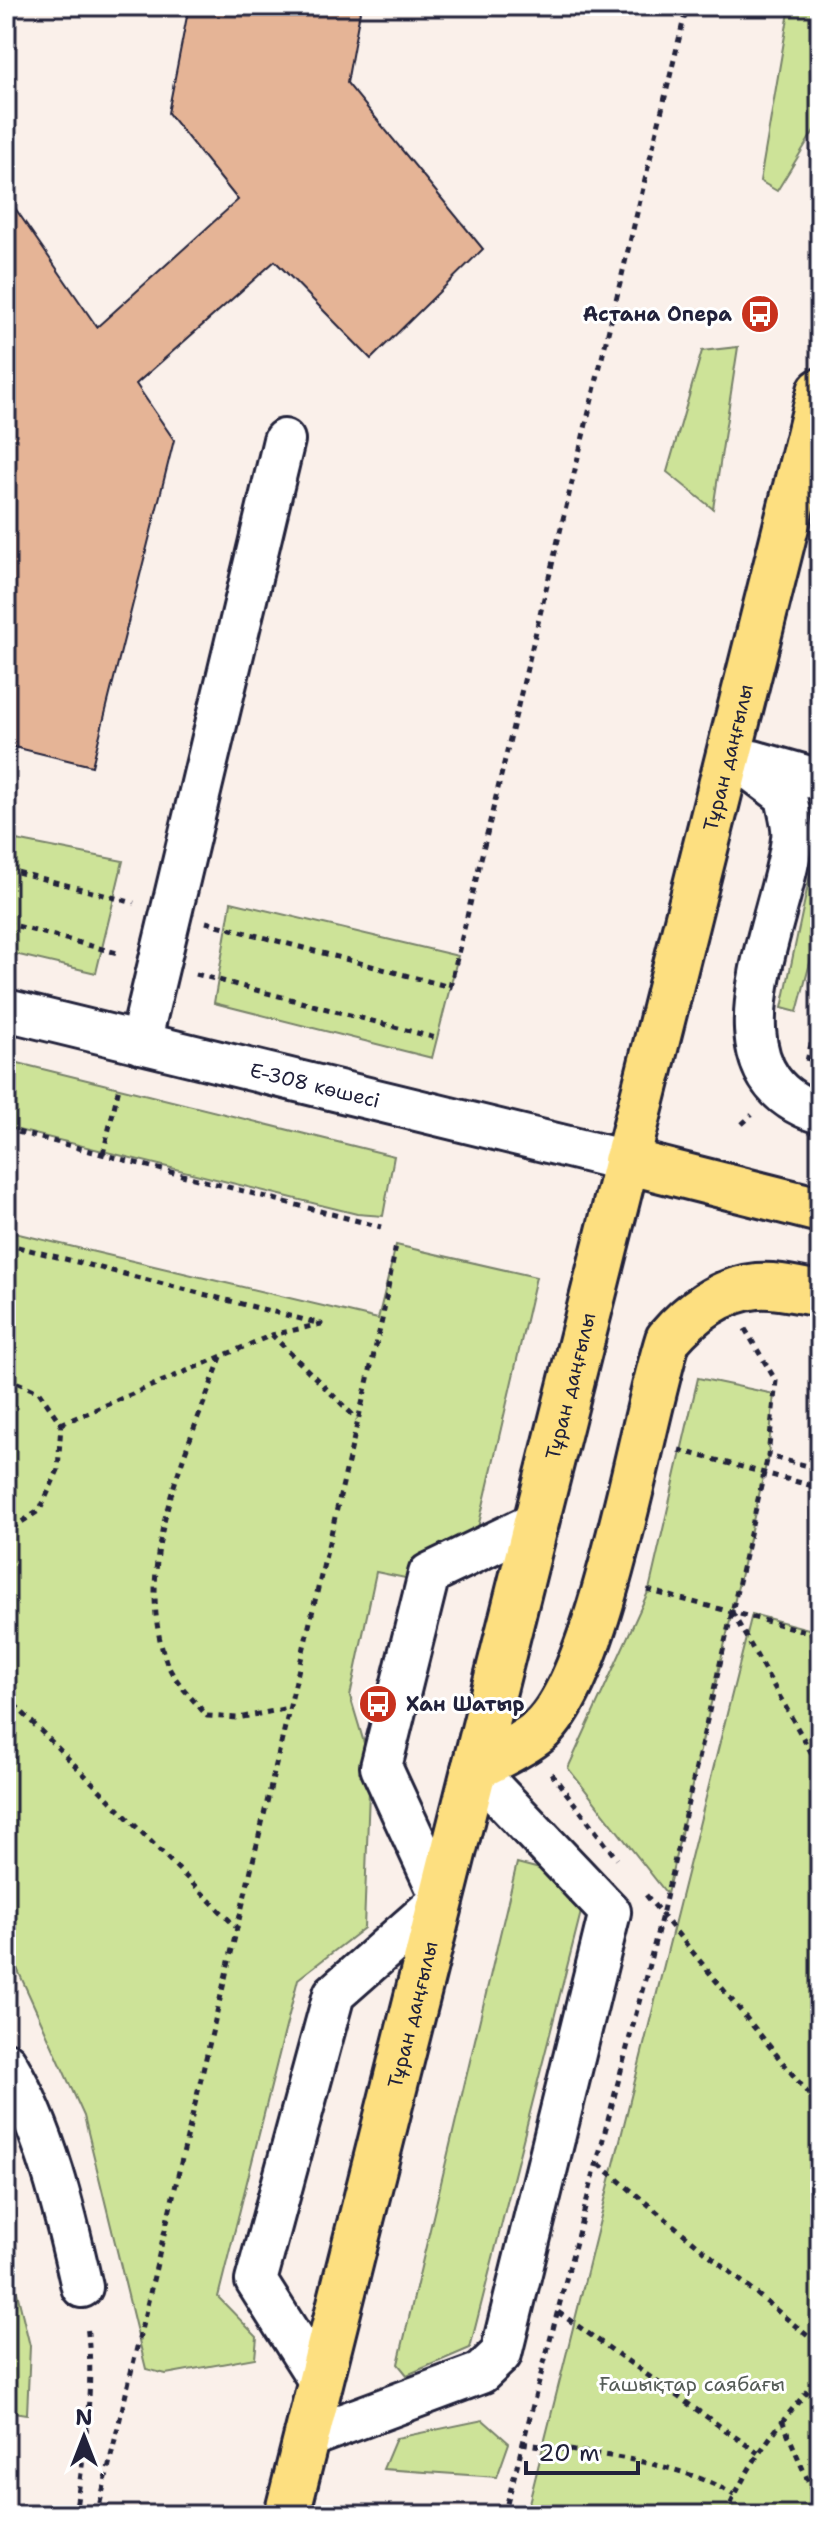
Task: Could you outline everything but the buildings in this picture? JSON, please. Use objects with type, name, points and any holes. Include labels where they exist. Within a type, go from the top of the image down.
[{"type":"main road","name":"Тұран даңғылы","points":[[306,2438],[820,391]]},
{"type":"main road","points":[[626,1161],[820,1210]]},
{"type":"main road","points":[[474,1769],[539,1731],[562,1698],[584,1651],[606,1580],[668,1339],[688,1316],[723,1295],[758,1285],[820,1294]]},
{"type":"main road","points":[[287,2515],[306,2438]]},
{"type":"street","points":[[140,1043],[284,440]]},
{"type":"street","points":[[730,754],[820,780]]},
{"type":"street","points":[[730,754],[786,796],[793,837],[752,1018],[758,1059],[780,1089],[803,1107],[820,1113]]},
{"type":"street","name":"Е-308 көшесі","points":[[6,1010],[626,1161]]},
{"type":"street","points":[[320,2382],[256,2281],[334,1994],[442,1899],[381,1767],[425,1589],[429,1574],[537,1522]]},
{"type":"street","points":[[306,2438],[481,2373],[501,2354],[610,1912],[474,1769]]},
{"type":"street","points":[[6,2063],[19,2085],[64,2208],[82,2287]]},
{"type":"path","points":[[6,869],[450,987],[687,6]]},
{"type":"path","points":[[6,923],[436,1038]]},
{"type":"path","points":[[805,1066],[820,1007]]},
{"type":"path","points":[[812,1038],[820,1040]]},
{"type":"path","points":[[103,1154],[119,1087]]},
{"type":"path","points":[[6,1129],[381,1227]]},
{"type":"path","points":[[6,1244],[321,1324],[272,1335],[61,1424]]},
{"type":"path","points":[[97,2515],[358,1420],[396,1245]]},
{"type":"path","points":[[504,2515],[599,2164],[662,1915],[768,1456],[776,1381],[741,1326]]},
{"type":"path","points":[[272,1335],[358,1420]]},
{"type":"path","points":[[221,1357],[163,1521],[155,1607],[166,1664],[207,1716],[238,1718],[289,1708]]},
{"type":"path","points":[[6,1378],[39,1392],[61,1424],[58,1470],[40,1510],[6,1532]]},
{"type":"path","points":[[768,1456],[820,1469]]},
{"type":"path","points":[[638,1587],[820,1635]]},
{"type":"path","points":[[731,1612],[820,1768]]},
{"type":"path","points":[[6,1696],[237,1928]]},
{"type":"path","points":[[550,1776],[625,1868]]},
{"type":"path","points":[[643,1891],[820,2108]]},
{"type":"path","points":[[599,2164],[820,2346]]},
{"type":"path","points":[[75,2515],[85,2443],[91,2358],[82,2287]]},
{"type":"path","points":[[558,2312],[758,2453]]},
{"type":"path","points":[[726,2515],[741,2478],[758,2453],[820,2377]]},
{"type":"path","points":[[782,2420],[820,2509]]},
{"type":"path","points":[[522,2443],[665,2467],[713,2482],[734,2495]]},
{"type":"green space","points":[[790,6],[820,6],[820,121],[777,191],[760,181]]},
{"type":"green space","points":[[738,347],[713,509],[667,472],[702,351]]},
{"type":"green space","points":[[820,828],[820,925],[797,1012],[782,1008]]},
{"type":"green space","points":[[6,838],[123,861],[96,973],[6,952]]},
{"type":"green space","points":[[231,902],[458,956],[432,1058],[214,1003]]},
{"type":"green space","points":[[6,1060],[394,1156],[383,1216],[357,1214],[6,1127]]},
{"type":"green space","points":[[6,1231],[378,1319],[396,1245],[536,1277],[478,1528],[410,1579],[376,1572],[350,1696],[370,1763],[364,1928],[298,1979],[218,2297],[257,2337],[255,2358],[166,2374],[146,2369],[84,2116],[6,1944]]},
{"type":"green space","points":[[698,1378],[774,1394],[768,1456],[667,1894],[568,1768],[649,1590]]},
{"type":"green space","name":"Ғашықтар саябағы","points":[[752,1614],[820,1632],[820,2515],[526,2515]]},
{"type":"green space","points":[[517,1863],[551,1872],[581,1912],[470,2348],[407,2375],[398,2364]]},
{"type":"green space","points":[[6,2247],[30,2346],[27,2414],[6,2411]]},
{"type":"green space","points":[[483,2420],[509,2443],[497,2477],[383,2469],[396,2438]]},
{"type":"place","name":"Астана Опера","points":[[760,314]]},
{"type":"place","name":"Хан Шатыр","points":[[378,1704]]}]
